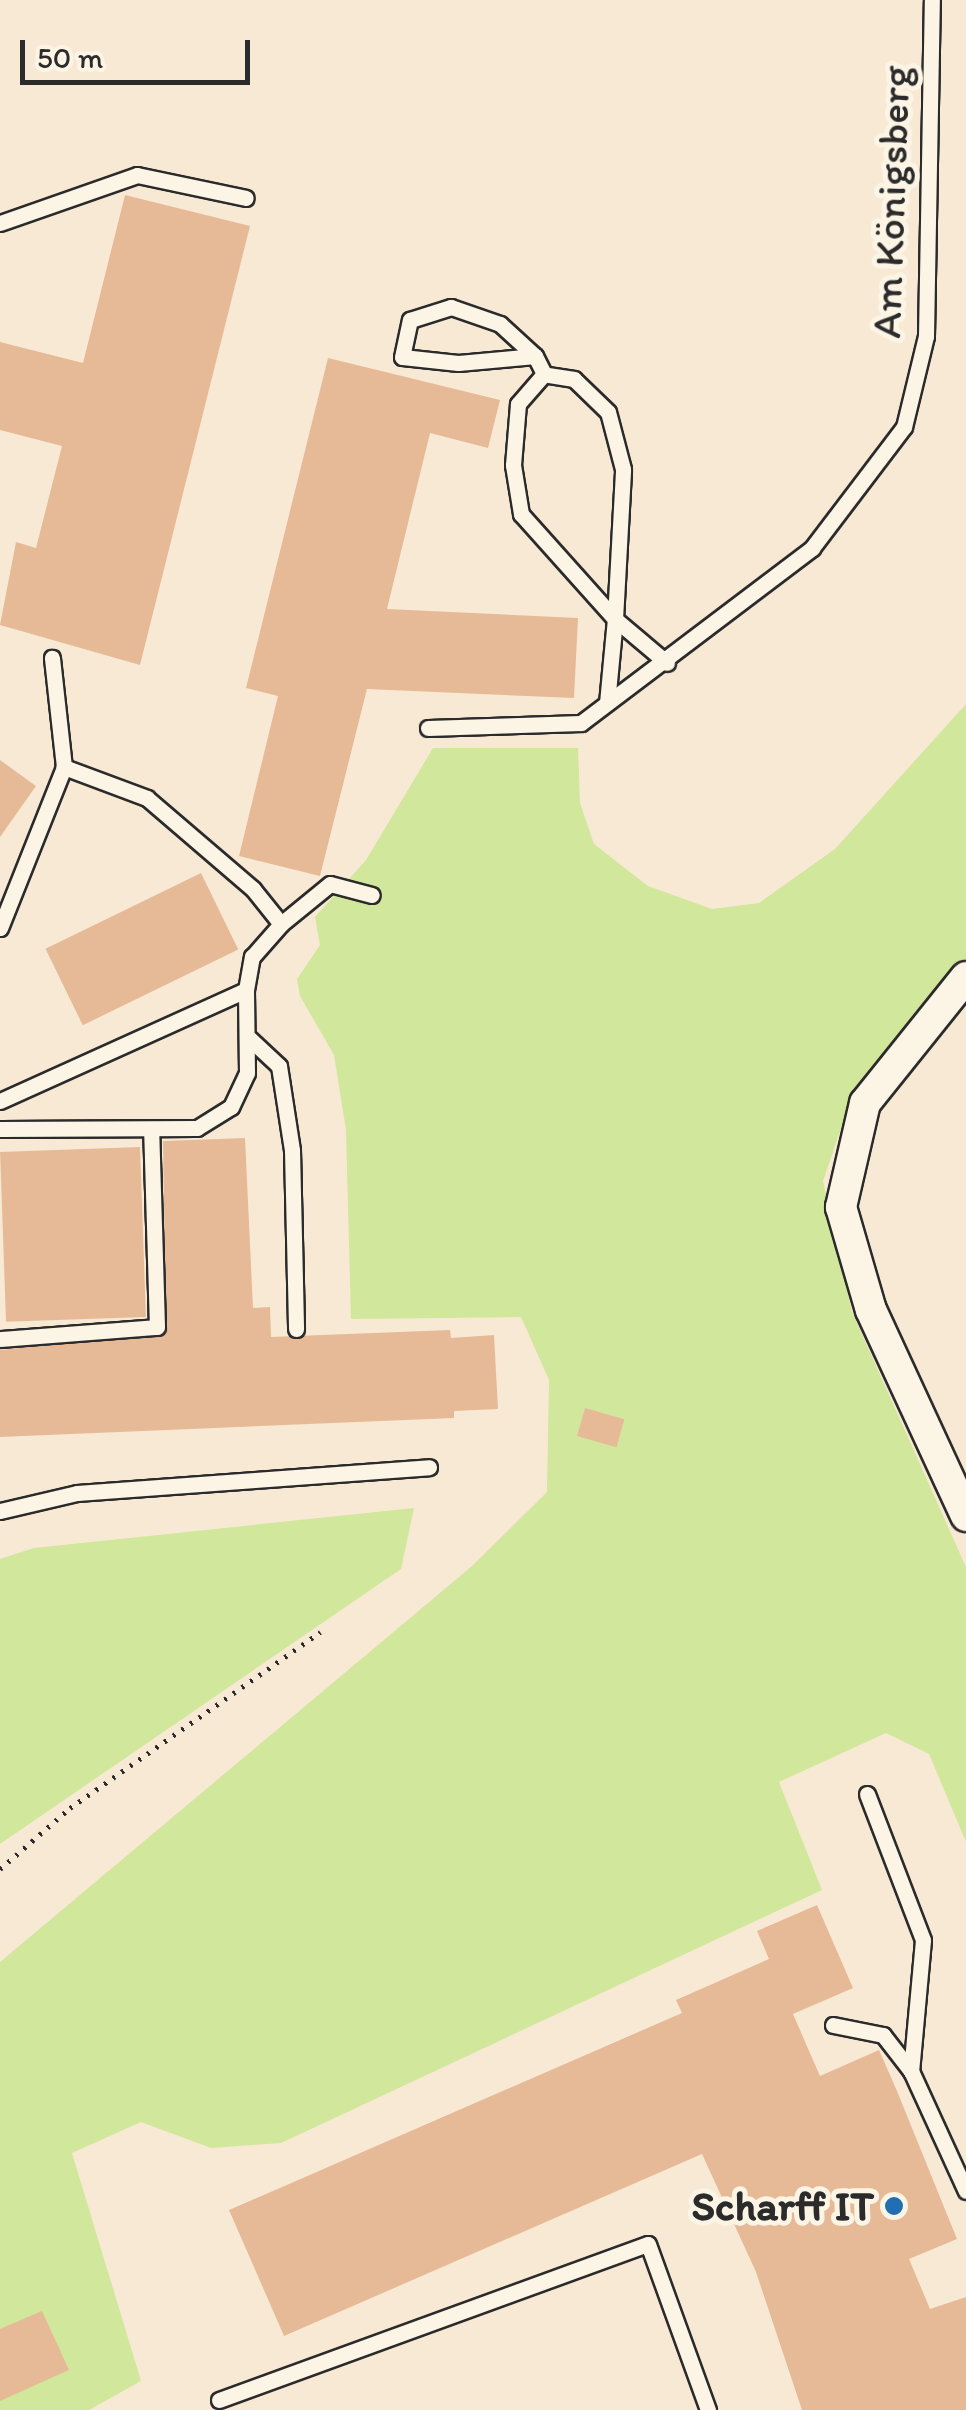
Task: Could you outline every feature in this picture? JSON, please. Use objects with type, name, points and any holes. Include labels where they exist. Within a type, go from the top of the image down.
[{"type":"street","points":[[966,977],[864,1103],[841,1207],[871,1310],[966,1516]]},
{"type":"lane","name":"Am Königsberg","points":[[428,728],[581,722],[667,663],[812,548],[904,428],[926,336],[932,0]]},
{"type":"lane","points":[[0,222],[137,175],[246,198]]},
{"type":"lane","points":[[535,356],[458,363],[402,357],[410,320],[451,307],[500,324],[535,356],[544,374]]},
{"type":"lane","points":[[544,374],[518,404],[514,465],[521,514],[615,619],[667,663]]},
{"type":"lane","points":[[544,374],[574,379],[608,412],[623,469],[606,703]]},
{"type":"lane","points":[[0,928],[64,767],[52,658]]},
{"type":"lane","points":[[64,767],[147,798],[252,888],[282,924]]},
{"type":"lane","points":[[0,1130],[197,1128],[230,1108],[247,1073],[246,990],[252,956],[282,924],[330,884],[372,896]]},
{"type":"lane","points":[[0,1101],[246,990]]},
{"type":"lane","points":[[249,1038],[280,1066],[292,1150],[296,1329]]},
{"type":"lane","points":[[0,1339],[156,1327],[152,1129]]},
{"type":"lane","points":[[0,1511],[77,1493],[429,1467]]},
{"type":"lane","points":[[867,1794],[922,1940],[911,2070]]},
{"type":"lane","points":[[833,2025],[883,2035],[911,2070],[966,2191]]},
{"type":"lane","points":[[219,2400],[648,2244],[708,2410]]},
{"type":"path","points":[[0,1869],[70,1808],[320,1632]]},
{"type":"green space","points":[[966,704],[966,964],[854,1090],[823,1181],[852,1312],[966,1567],[966,1842],[929,1754],[886,1733],[779,1782],[822,1890],[281,2143],[211,2148],[141,2122],[72,2153],[141,2381],[89,2410],[0,2410],[0,1962],[472,1566],[547,1492],[549,1380],[521,1317],[351,1319],[346,1130],[334,1055],[300,996],[297,979],[320,945],[315,917],[366,860],[433,748],[578,748],[580,803],[594,844],[648,886],[712,909],[759,903],[835,849]]},
{"type":"green space","points":[[414,1508],[401,1569],[0,1844],[0,1559],[34,1548]]},
{"type":"building","points":[[125,195],[250,226],[140,665],[0,625],[16,542],[36,548],[62,446],[0,430],[0,342],[83,363]]},
{"type":"building","points":[[328,358],[500,400],[488,448],[430,433],[387,609],[578,618],[574,698],[367,689],[320,876],[239,856],[278,696],[246,688]]},
{"type":"building","points":[[0,760],[36,786],[0,837]]},
{"type":"building","points":[[201,873],[238,949],[83,1025],[46,949]]},
{"type":"building","points":[[245,1138],[253,1308],[270,1307],[271,1337],[450,1330],[451,1338],[494,1335],[498,1409],[454,1411],[454,1418],[0,1437],[0,1350],[166,1333],[163,1141]]},
{"type":"building","points":[[140,1147],[146,1317],[6,1322],[0,1152]]},
{"type":"building","points":[[585,1408],[624,1419],[616,1447],[577,1436]]},
{"type":"building","points":[[817,1905],[853,1988],[793,2014],[820,2076],[879,2050],[897,2091],[957,2239],[909,2259],[930,2309],[966,2297],[966,2410],[802,2410],[756,2272],[702,2154],[284,2336],[229,2210],[682,2013],[676,2000],[769,1959],[757,1931]]},
{"type":"building","points":[[42,2311],[69,2370],[0,2401],[0,2329]]},
{"type":"place","name":"Scharff IT","points":[[894,2206]]}]
